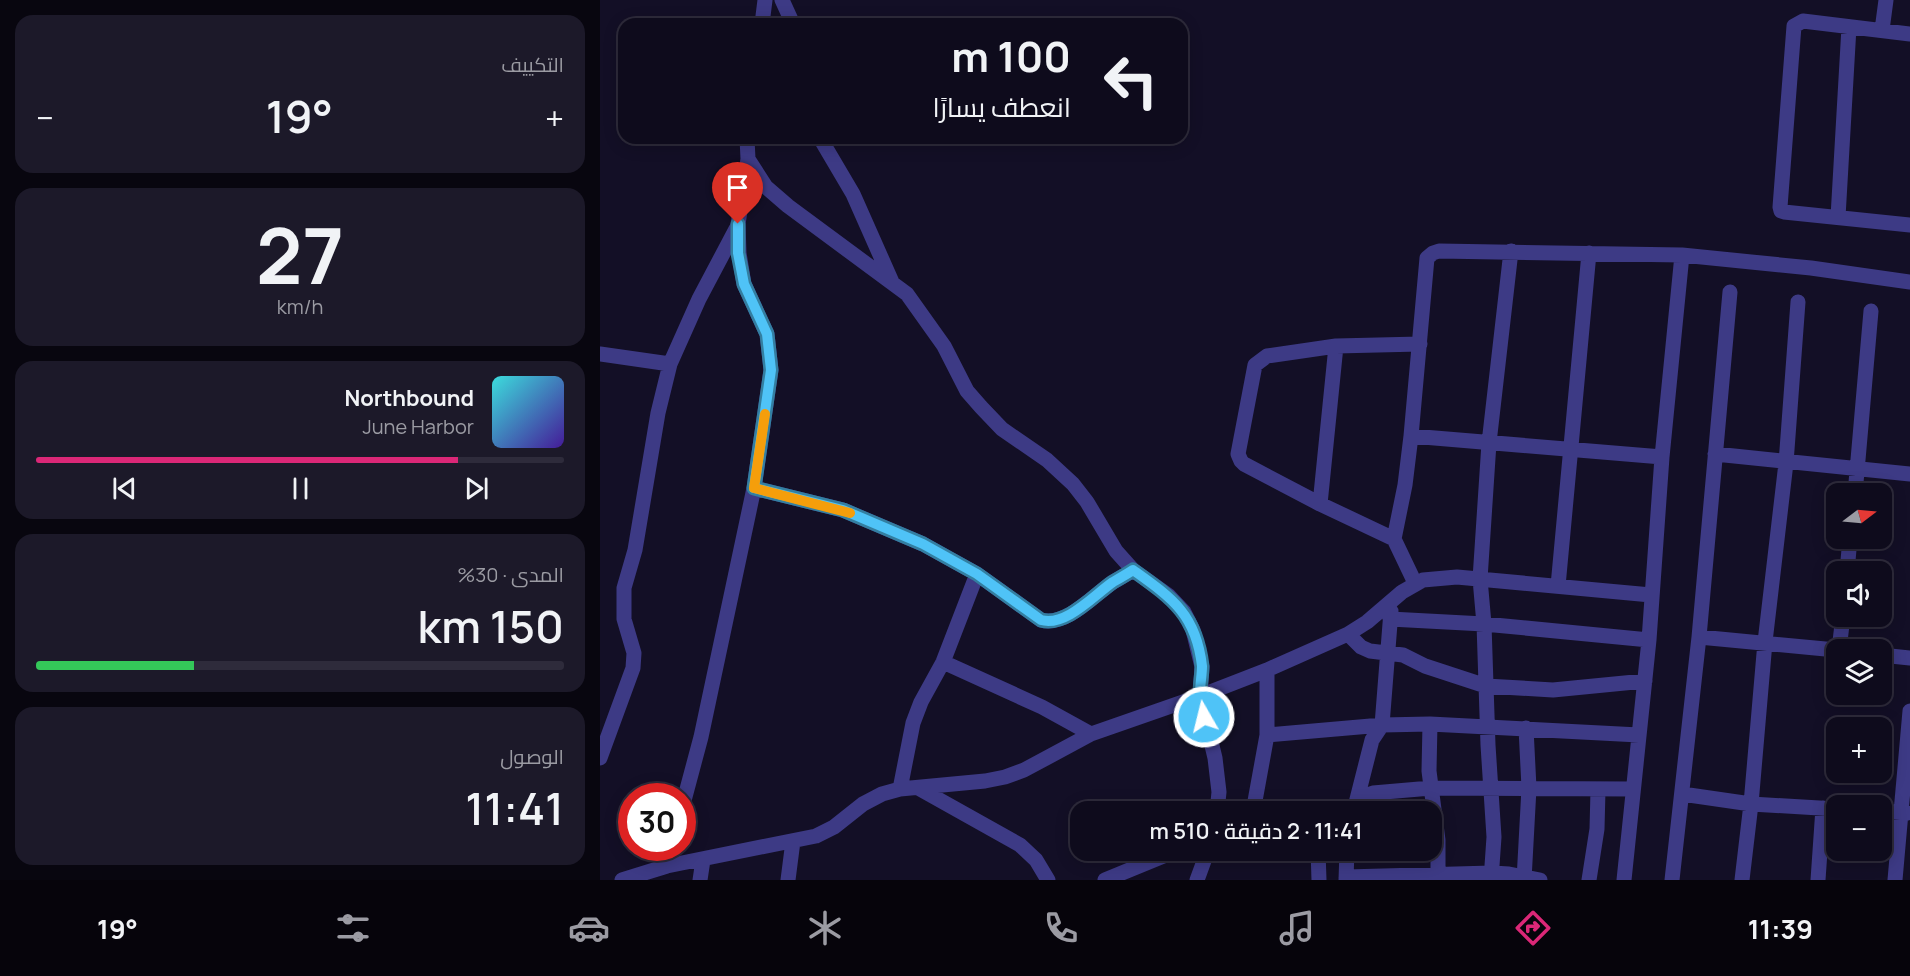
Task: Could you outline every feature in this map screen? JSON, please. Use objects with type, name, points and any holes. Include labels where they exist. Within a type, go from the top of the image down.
[{"type":"street","points":[[763,18],[765,0]]},
{"type":"street","points":[[782,0],[790,18]]},
{"type":"street","points":[[1882,30],[1886,0]]},
{"type":"street","points":[[1910,34],[1803,21],[1794,26],[1780,207],[1784,212],[1910,225]]},
{"type":"street","points":[[1838,217],[1849,27]]},
{"type":"street","points":[[689,783],[701,737],[754,488],[771,370],[767,334],[744,284],[738,253],[738,227],[748,159],[747,144]]},
{"type":"street","points":[[824,144],[853,194],[892,282]]},
{"type":"street","points":[[748,159],[766,187],[788,206],[907,294],[920,309],[944,346],[967,391],[1002,429],[1047,460],[1073,484],[1087,502],[1116,551],[1133,570],[1168,595],[1184,612],[1193,630],[1202,667],[1200,696],[1215,758],[1218,801]]},
{"type":"street","points":[[600,758],[633,669],[634,653],[624,619],[624,588],[635,550],[658,413],[670,364],[699,299],[738,227]]},
{"type":"street","points":[[1415,583],[1394,539],[1405,485],[1411,436],[1427,258],[1436,251],[1682,255],[1811,268],[1910,282]]},
{"type":"street","points":[[1492,877],[1494,837],[1480,579],[1489,443],[1511,251]]},
{"type":"street","points":[[1558,586],[1589,253]]},
{"type":"street","points":[[1624,880],[1649,640],[1662,457],[1682,255]]},
{"type":"street","points":[[1672,880],[1699,637],[1730,292]]},
{"type":"street","points":[[1742,880],[1765,642],[1786,463],[1798,302]]},
{"type":"street","points":[[1856,483],[1871,310]]},
{"type":"street","points":[[1394,539],[1244,464],[1238,454],[1255,365],[1258,361],[1267,356],[1336,345],[1420,345]]},
{"type":"street","points":[[1320,504],[1336,345]]},
{"type":"street","points":[[600,354],[670,364]]},
{"type":"street","points":[[1411,436],[1662,457]]},
{"type":"street","points":[[1714,454],[1910,474]]},
{"type":"street","points":[[754,488],[843,510],[923,544],[977,574],[1041,620],[1048,622],[1075,611],[1133,570]]},
{"type":"street","points":[[900,789],[913,723],[942,662],[977,574]]},
{"type":"street","points":[[622,880],[667,866],[816,836],[834,827],[863,804],[882,794],[900,789],[920,789],[946,784],[986,781],[1024,770],[1091,734],[1267,670],[1348,634],[1367,622],[1415,583],[1434,578],[1480,579],[1651,595]]},
{"type":"street","points":[[1356,801],[1372,740],[1382,724],[1391,602]]},
{"type":"street","points":[[1390,619],[1484,624],[1649,640]]},
{"type":"street","points":[[1348,634],[1361,647],[1370,651],[1403,655],[1425,666],[1486,686],[1553,690],[1645,681]]},
{"type":"street","points":[[1699,637],[1826,649]]},
{"type":"street","points":[[1892,656],[1910,658]]},
{"type":"street","points":[[942,662],[1042,707],[1091,734]]},
{"type":"street","points":[[1255,801],[1267,735],[1267,670]]},
{"type":"street","points":[[1895,880],[1905,813],[1910,711]]},
{"type":"street","points":[[1267,735],[1382,724],[1487,725],[1639,735]]},
{"type":"street","points":[[1430,724],[1431,788],[1438,840],[1438,877]]},
{"type":"street","points":[[1347,861],[1346,878],[1530,879],[1526,728]]},
{"type":"street","points":[[1362,801],[1373,793],[1431,788],[1633,789]]},
{"type":"street","points":[[920,789],[1020,845],[1036,860],[1048,880]]},
{"type":"street","points":[[1589,880],[1597,829],[1598,790]]},
{"type":"street","points":[[1682,794],[1751,804],[1826,808]]},
{"type":"street","points":[[1818,880],[1826,832]]},
{"type":"street","points":[[788,880],[793,841]]},
{"type":"street","points":[[700,880],[704,860]]},
{"type":"street","points":[[667,866],[668,861]]},
{"type":"street","points":[[1105,880],[1151,861]]},
{"type":"street","points":[[1197,880],[1204,861]]},
{"type":"street","points":[[1318,861],[1319,880]]},
{"type":"slow traffic","points":[[765,414],[754,488],[850,513]]},
{"type":"route","points":[[738,224],[738,253],[744,284],[767,334],[771,370],[754,488],[843,510],[923,544],[977,574],[1041,620],[1048,622],[1075,611],[1133,570],[1168,595],[1184,612],[1193,630],[1202,667],[1200,696],[1204,717]]}]
